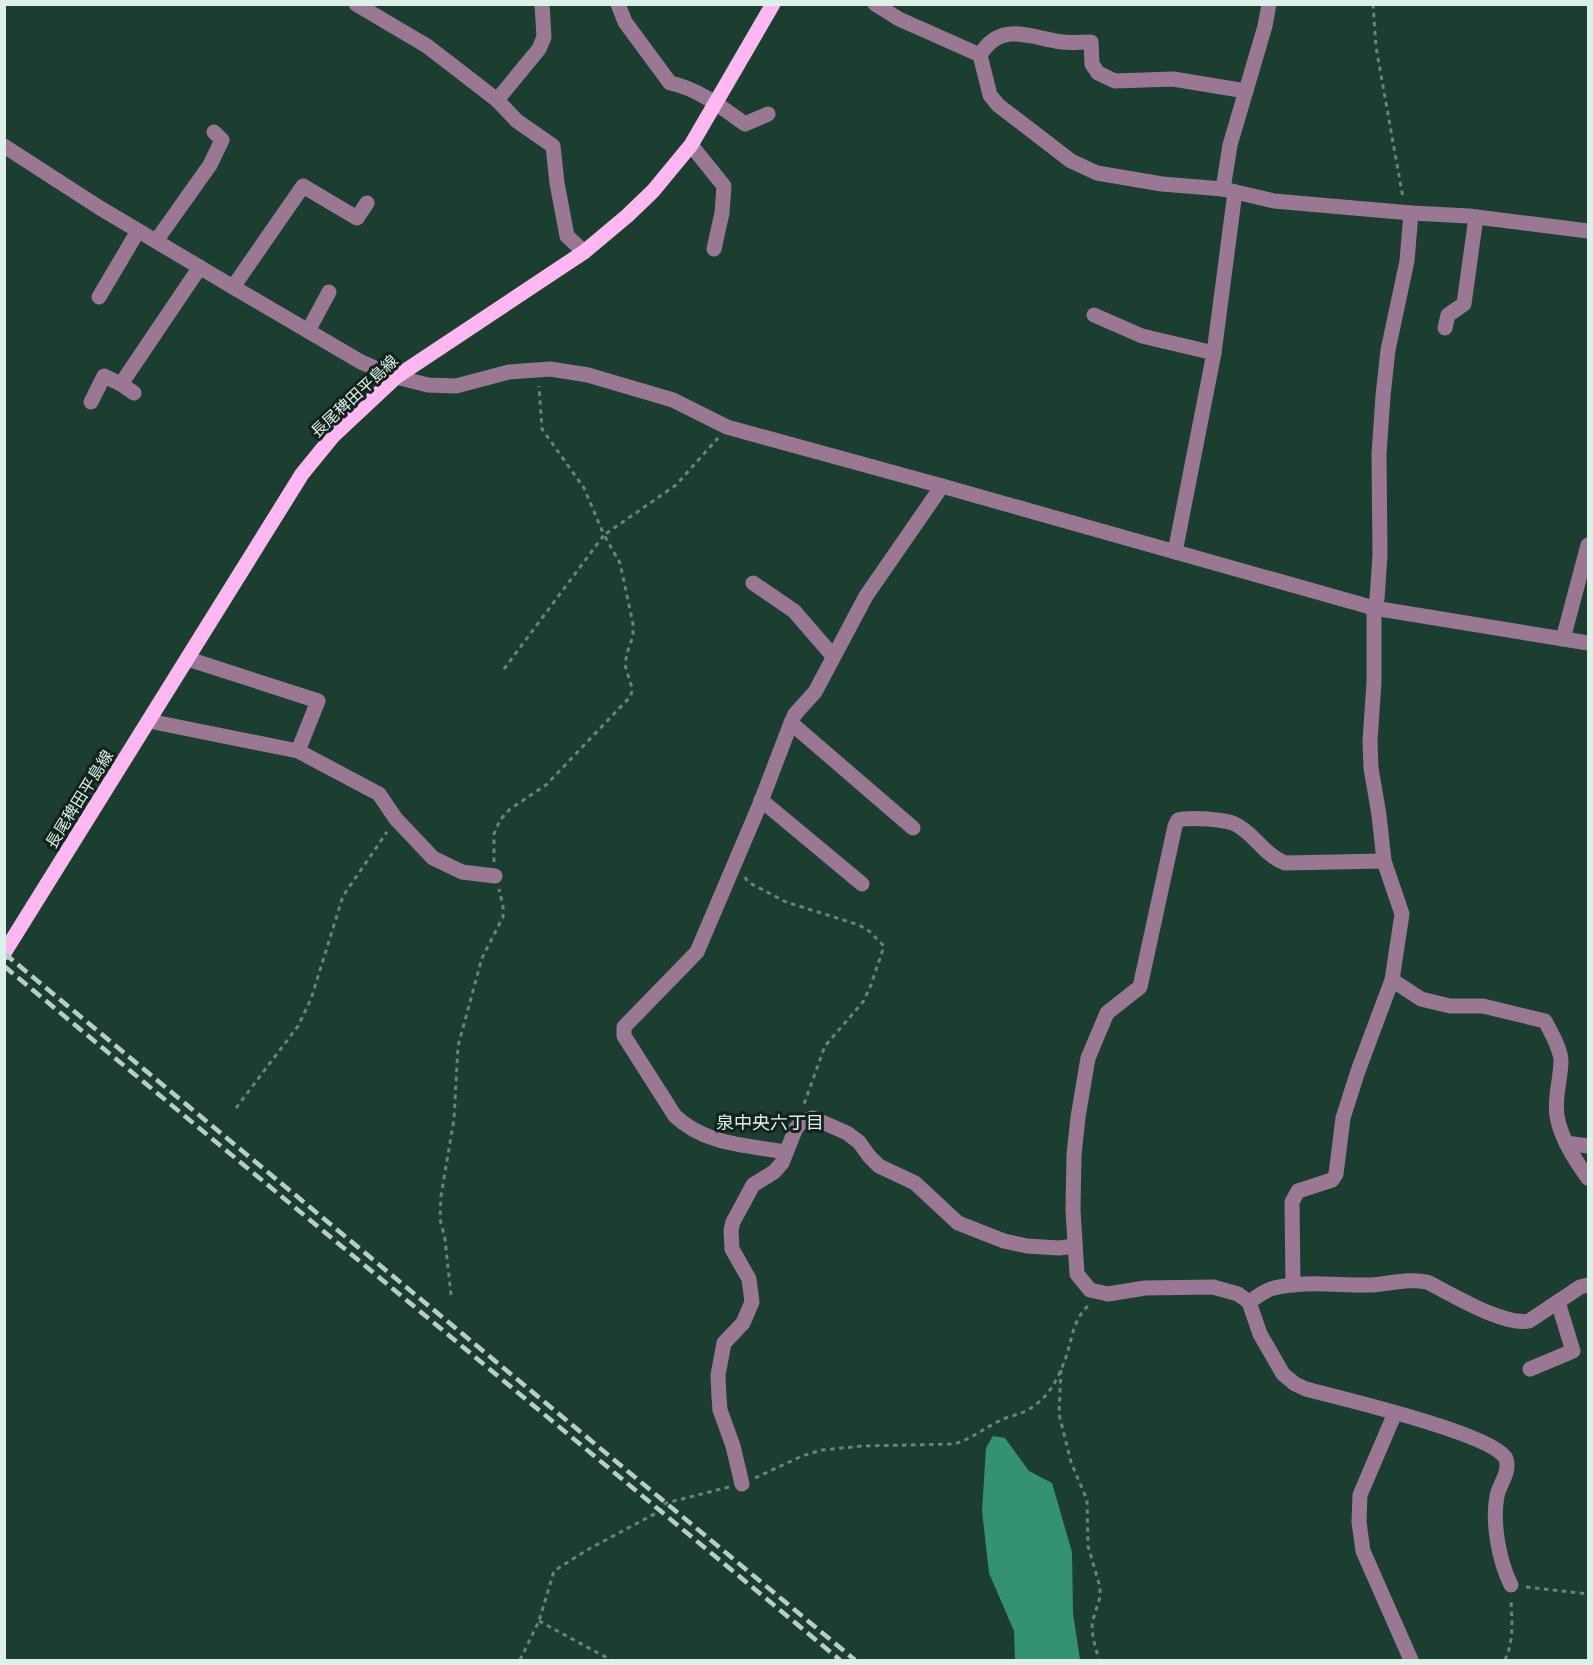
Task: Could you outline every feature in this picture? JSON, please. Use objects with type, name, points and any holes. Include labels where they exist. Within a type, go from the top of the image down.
[{"type":"main road","name":"長尾稗田平島線","points":[[4,953],[302,474],[333,436],[396,377],[584,252],[627,216],[691,145],[774,4]]},
{"type":"street","points":[[356,4],[428,45],[497,100],[517,121],[554,146],[557,183],[567,236],[584,252]]},
{"type":"street","points":[[497,100],[539,49],[544,37],[543,4]]},
{"type":"street","points":[[618,4],[626,22],[670,83],[678,84],[716,103],[745,124],[768,114]]},
{"type":"street","points":[[875,4],[899,18],[980,55]]},
{"type":"street","points":[[1175,552],[1214,353],[1229,191],[1230,145],[1265,26],[1269,4]]},
{"type":"street","points":[[1246,91],[1173,79],[1115,81],[1098,73],[1092,64],[1091,42],[1062,42],[1012,33],[996,38],[986,45],[980,55],[990,95],[998,105],[1071,161],[1096,173],[1162,184],[1229,191],[1274,201],[1476,217],[1588,231]]},
{"type":"street","points":[[156,241],[210,165],[222,140],[214,132]]},
{"type":"street","points":[[691,145],[724,186],[722,213],[714,249]]},
{"type":"street","points":[[4,146],[138,231],[233,287],[361,362],[396,377],[428,385],[456,386],[509,372],[550,369],[588,375],[673,400],[727,427],[1374,608],[1588,643]]},
{"type":"street","points":[[233,287],[303,186],[353,224],[367,203]]},
{"type":"street","points":[[1293,1285],[1292,1202],[1298,1191],[1332,1180],[1336,1174],[1343,1118],[1392,981],[1402,914],[1384,861],[1371,768],[1370,741],[1374,682],[1374,608],[1377,599],[1380,555],[1379,454],[1383,396],[1388,350],[1407,261],[1411,213]]},
{"type":"street","points":[[1445,328],[1448,315],[1464,304],[1476,217]]},
{"type":"street","points":[[99,297],[138,231]]},
{"type":"street","points":[[121,384],[200,267]]},
{"type":"street","points":[[308,331],[329,292]]},
{"type":"street","points":[[1094,315],[1143,336],[1214,353]]},
{"type":"street","points":[[91,402],[104,376],[134,393]]},
{"type":"street","points":[[786,1152],[711,1138],[685,1125],[675,1116],[624,1036],[624,1027],[697,952],[762,800],[790,723],[815,692],[866,596],[942,486]]},
{"type":"street","points":[[1563,639],[1588,545]]},
{"type":"street","points":[[753,583],[794,611],[833,656]]},
{"type":"street","points":[[188,659],[318,701],[298,751]]},
{"type":"street","points":[[148,721],[298,751],[379,794],[396,819],[433,858],[462,872],[495,876]]},
{"type":"street","points":[[790,723],[913,828]]},
{"type":"street","points":[[762,800],[862,884]]},
{"type":"street","points":[[1384,861],[1285,863],[1273,857],[1234,823],[1195,818],[1178,820],[1174,826],[1140,987],[1107,1013],[1088,1058],[1077,1117],[1074,1155],[1073,1210],[1077,1274],[1090,1290],[1108,1294],[1145,1288],[1213,1287],[1238,1294],[1250,1302],[1260,1334],[1283,1374],[1295,1383],[1306,1389],[1395,1413],[1491,1446],[1504,1456],[1507,1469],[1497,1497],[1498,1551],[1510,1586]]},
{"type":"street","points":[[1392,981],[1420,999],[1450,1006],[1483,1006],[1545,1021],[1561,1059],[1556,1091],[1557,1114],[1566,1143],[1588,1178]]},
{"type":"street","points":[[742,1484],[733,1446],[720,1410],[718,1375],[724,1343],[743,1323],[752,1302],[749,1279],[732,1249],[731,1230],[753,1185],[774,1172],[782,1163],[796,1128],[802,1121],[813,1118],[847,1133],[859,1142],[879,1166],[915,1183],[958,1223],[1004,1241],[1026,1246],[1059,1248],[1075,1246]]},
{"type":"street","points":[[1566,1143],[1588,1146]]},
{"type":"street","points":[[1250,1302],[1272,1288],[1293,1285],[1370,1285],[1399,1280],[1417,1280],[1427,1282],[1504,1319],[1515,1322],[1529,1321],[1580,1287],[1588,1285]]},
{"type":"street","points":[[1530,1369],[1573,1351],[1558,1302]]},
{"type":"street","points":[[1395,1413],[1360,1496],[1359,1522],[1363,1551],[1411,1660]]},
{"type":"path","points":[[1373,4],[1376,47],[1391,137],[1402,196],[1411,213]]},
{"type":"path","points":[[451,1295],[445,1239],[440,1219],[441,1196],[454,1119],[458,1046],[462,1026],[482,958],[503,917],[503,906],[495,876],[494,834],[500,820],[510,809],[546,785],[632,696],[625,665],[633,636],[633,624],[620,563],[604,535],[584,489],[542,429],[539,383],[533,370]]},
{"type":"path","points":[[504,669],[604,535],[676,486],[727,427]]},
{"type":"path","points":[[236,1108],[298,1026],[311,999],[343,896],[396,819]]},
{"type":"path","points":[[736,861],[748,882],[786,902],[859,925],[869,931],[884,946],[871,986],[862,1002],[830,1040],[819,1059],[801,1112],[802,1121]]},
{"type":"path","points":[[1099,1660],[1093,1638],[1092,1623],[1100,1597],[1100,1587],[1088,1546],[1088,1500],[1071,1462],[1059,1414],[1058,1398],[1062,1368],[1073,1329],[1082,1311],[1108,1294]]},
{"type":"path","points":[[520,1660],[539,1621],[554,1571],[587,1550],[660,1511],[666,1503],[742,1484],[802,1456],[822,1450],[862,1446],[954,1444],[968,1440],[1002,1419],[1035,1405],[1051,1388],[1062,1368]]},
{"type":"path","points":[[1505,1660],[1509,1652],[1512,1633],[1510,1586],[1588,1594]]},
{"type":"path","points":[[539,1621],[611,1660]]},
{"type":"shaded area","points":[[993,1436],[1005,1438],[1029,1471],[1052,1483],[1072,1552],[1073,1613],[1080,1660],[1015,1660],[1014,1631],[989,1573],[982,1511],[986,1448]]},
{"type":"railway","points":[[4,953],[855,1660]]},
{"type":"railway","points":[[4,966],[840,1660]]},
{"type":"district","name":"泉中央六丁目","points":[[770,1122]]}]
